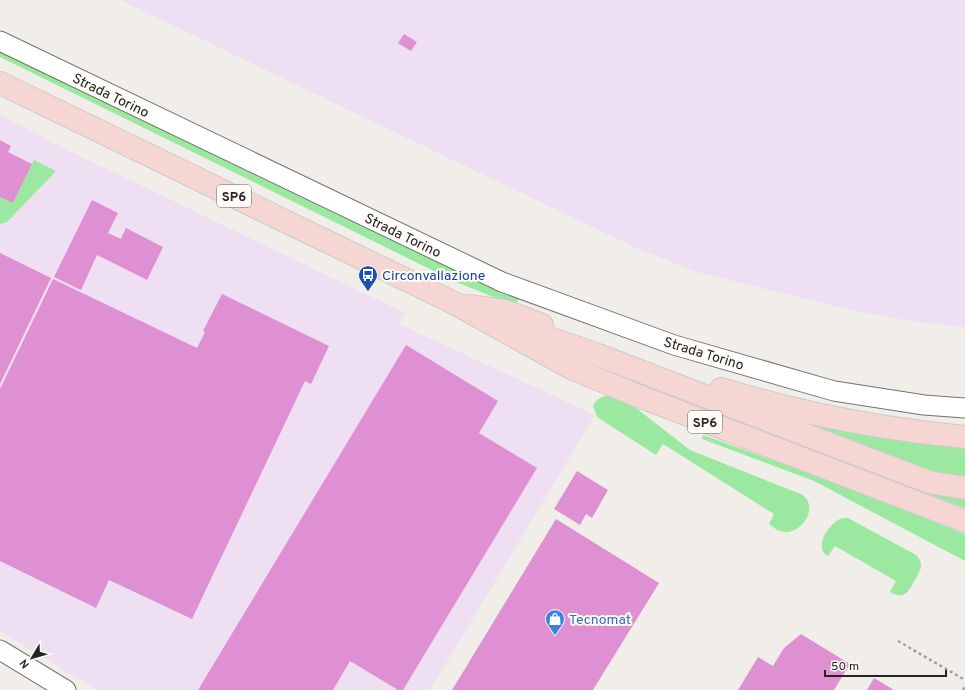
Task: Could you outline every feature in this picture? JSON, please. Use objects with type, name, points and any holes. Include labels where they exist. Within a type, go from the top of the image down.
[{"type":"main road","name":"SP6","points":[[5,90],[454,303],[573,369],[636,395],[965,521]]},
{"type":"main road","name":"SP6","points":[[454,303],[505,311],[620,354],[710,385],[782,406],[878,426],[965,437]]},
{"type":"main road","name":"SP6","points":[[454,303],[916,477],[933,483],[965,488]]},
{"type":"street","name":"Strada Torino","points":[[0,41],[502,282],[674,345],[834,391],[924,405],[965,408]]},
{"type":"street","points":[[0,650],[66,690]]},
{"type":"path","points":[[898,641],[965,680]]},
{"type":"path","points":[[963,690],[965,686]]},
{"type":"shaded area","points":[[120,0],[965,0],[965,327],[910,321],[850,310],[697,272],[634,247]]},
{"type":"shaded area","points":[[0,115],[74,153],[405,313],[399,324],[595,415],[430,690],[97,690],[0,631]]},
{"type":"green space","points":[[0,51],[461,273],[519,297],[516,306],[456,282],[0,57]]},
{"type":"green space","points":[[34,160],[56,171],[7,222],[0,224],[0,197],[13,203]]},
{"type":"green space","points":[[605,396],[612,396],[636,408],[690,450],[803,495],[808,501],[809,508],[805,521],[794,530],[787,532],[776,529],[769,524],[774,514],[663,444],[656,455],[597,417],[593,406],[595,402]]},
{"type":"green space","points":[[797,418],[965,445],[965,480],[943,478],[796,424]]},
{"type":"green space","points":[[703,435],[817,476],[965,534],[965,561],[814,481],[702,439]]},
{"type":"green space","points":[[908,485],[965,498],[965,508],[907,487]]},
{"type":"green space","points":[[848,518],[917,556],[920,560],[921,566],[911,587],[906,593],[900,595],[890,592],[896,581],[835,546],[828,556],[824,552],[822,541],[828,529],[838,520]]},
{"type":"building","points":[[404,34],[417,42],[411,51],[398,43]]},
{"type":"building","points":[[0,140],[11,146],[8,152],[32,164],[13,203],[0,197]]},
{"type":"building","points":[[92,200],[118,213],[108,233],[121,239],[126,228],[163,247],[147,280],[97,255],[81,290],[54,277]]},
{"type":"building","points":[[0,253],[51,278],[0,384]]},
{"type":"building","points":[[53,279],[197,348],[205,332],[203,331],[222,294],[329,346],[311,384],[305,381],[192,619],[109,580],[96,608],[0,561],[0,389]]},
{"type":"building","points":[[406,345],[498,401],[479,433],[537,468],[403,690],[398,690],[350,661],[333,690],[198,690]]},
{"type":"building","points":[[577,471],[608,490],[592,518],[586,514],[580,525],[554,509]]},
{"type":"building","name":"Tecnomat","points":[[556,519],[659,583],[593,690],[452,690]]},
{"type":"building","points":[[801,634],[850,664],[834,690],[738,690],[758,657],[773,666],[784,648]]},
{"type":"building","points":[[874,678],[894,690],[867,690]]},
{"type":"place","name":"Circonvallazione","points":[[368,292]]},
{"type":"place","name":"Tecnomat","points":[[555,636]]}]
